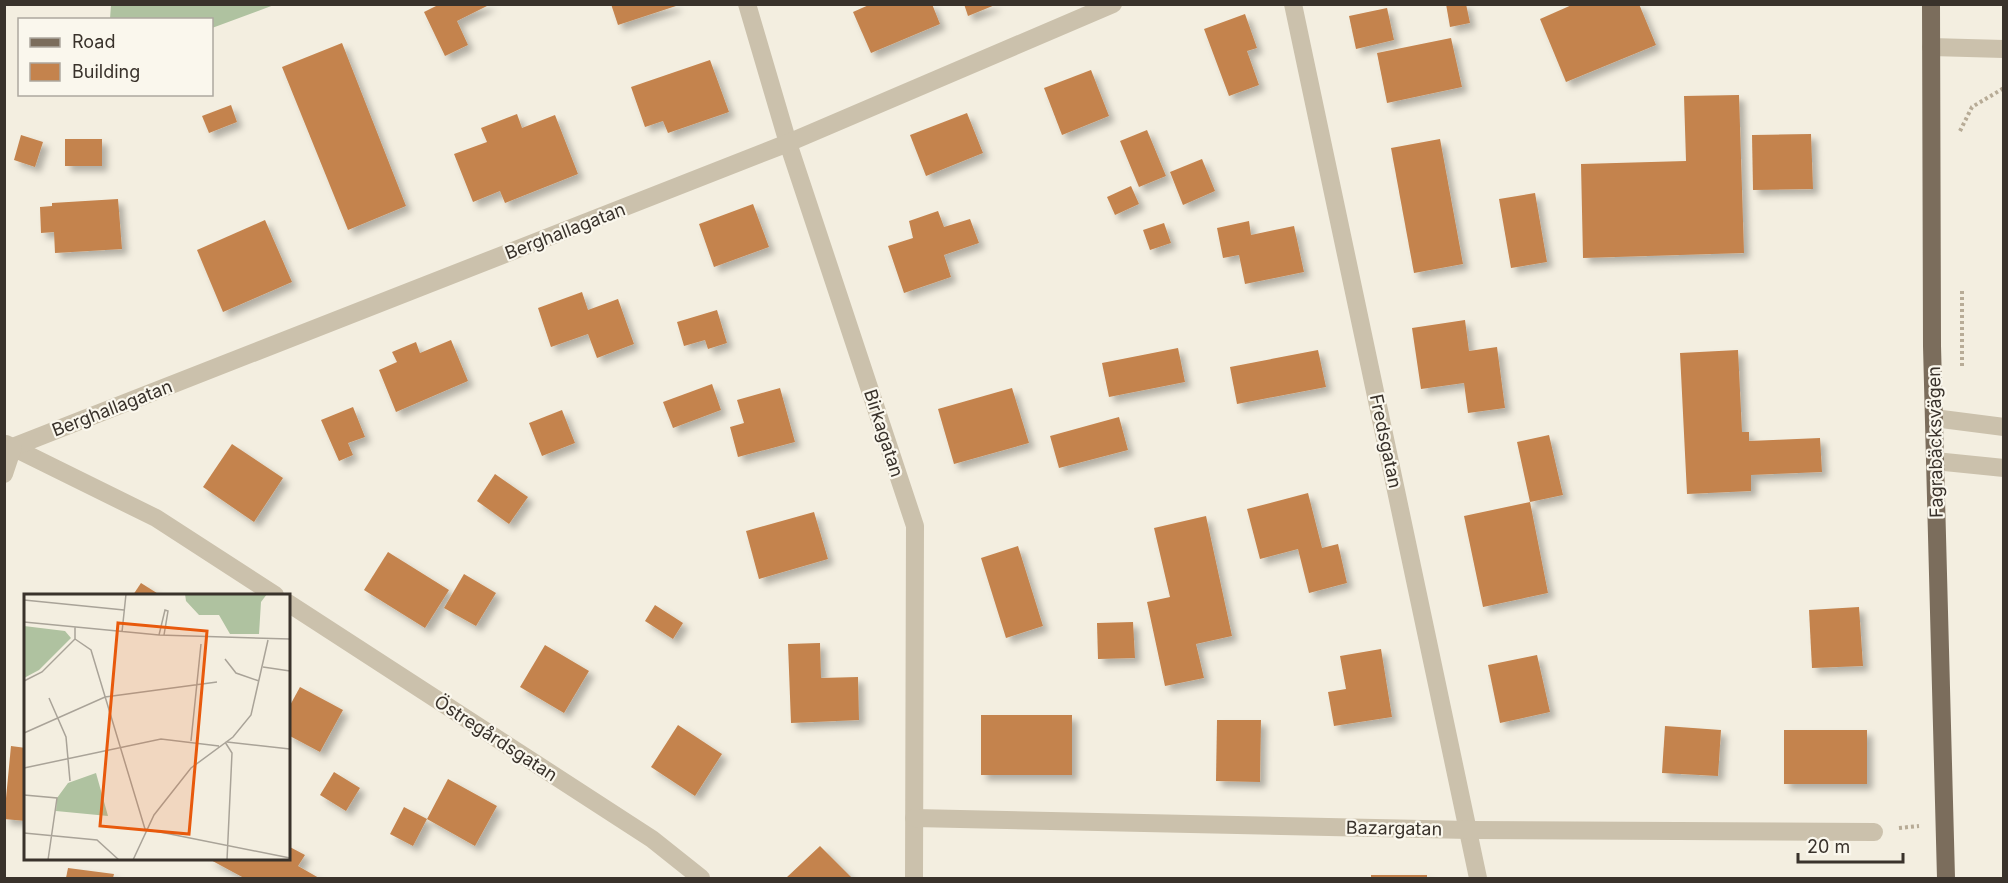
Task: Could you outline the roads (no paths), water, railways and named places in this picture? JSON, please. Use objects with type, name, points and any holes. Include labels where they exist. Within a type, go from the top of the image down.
[{"type":"main road","name":"Fagrabäcksvägen","points":[[1931,4],[1934,418],[1946,879]]},
{"type":"street","name":"Birkagatan","points":[[747,4],[788,143],[915,526],[914,879]]},
{"type":"street","name":"Berghallagatan","points":[[9,445],[788,143],[1113,4]]},
{"type":"street","name":"Fredsgatan","points":[[1293,4],[1478,879]]},
{"type":"street","points":[[1931,47],[2004,49]]},
{"type":"street","points":[[1934,418],[2004,427]]},
{"type":"street","points":[[4,474],[9,445],[156,518],[273,594]]},
{"type":"street","points":[[1935,461],[2004,468]]},
{"type":"street","name":"Östregårdsgatan","points":[[290,604],[652,839],[701,879]]},
{"type":"street","name":"Bazargatan","points":[[914,818],[1468,830],[1874,832]]}]
